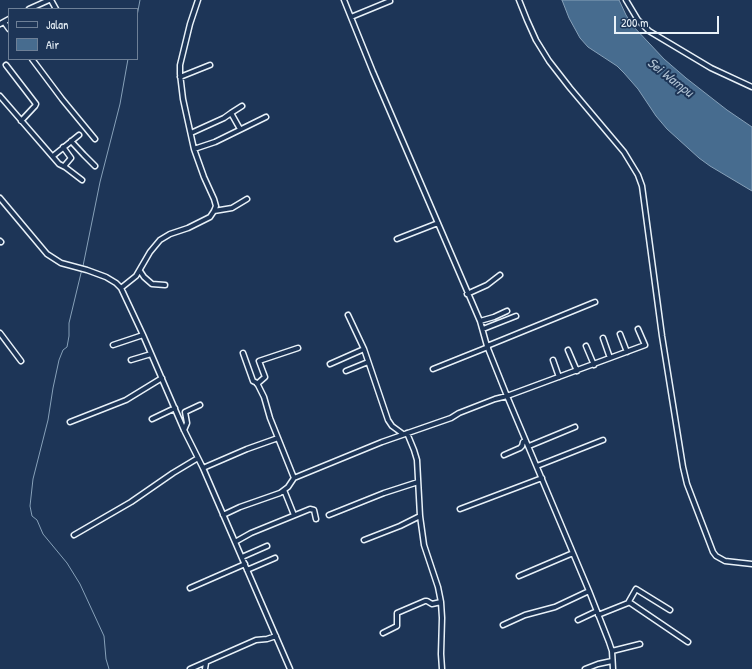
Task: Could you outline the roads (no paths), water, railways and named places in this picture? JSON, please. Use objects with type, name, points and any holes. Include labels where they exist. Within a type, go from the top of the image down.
[{"type":"street","points":[[31,8],[50,0]]},
{"type":"street","points":[[121,288],[133,279],[140,271],[150,252],[160,240],[170,234],[188,228],[210,217],[216,206],[194,150],[183,100],[180,78],[180,65],[190,24],[198,0]]},
{"type":"street","points":[[344,0],[467,294],[480,321],[507,396],[598,613],[612,651],[613,669]]},
{"type":"street","points":[[520,0],[536,40],[549,62],[624,152],[638,175],[642,186],[662,336],[687,484],[713,552],[716,556],[725,562],[752,564]]},
{"type":"street","points":[[626,0],[638,20],[649,31],[711,68],[752,87]]},
{"type":"street","points":[[351,17],[390,1]]},
{"type":"street","points":[[33,60],[95,139]]},
{"type":"street","points":[[180,78],[210,64]]},
{"type":"street","points":[[6,65],[36,104],[36,106],[21,121]]},
{"type":"street","points":[[0,96],[59,164],[66,167],[82,180]]},
{"type":"street","points":[[191,134],[224,118],[242,106]]},
{"type":"street","points":[[231,113],[240,129]]},
{"type":"street","points":[[194,150],[215,142],[266,117]]},
{"type":"street","points":[[53,156],[62,147],[79,135]]},
{"type":"street","points":[[71,141],[95,166]]},
{"type":"street","points":[[62,147],[71,158],[65,165],[66,167]]},
{"type":"street","points":[[0,198],[47,254],[61,263],[106,277],[121,288],[184,430],[224,515],[290,669]]},
{"type":"street","points":[[214,211],[222,211],[232,208],[247,199]]},
{"type":"street","points":[[397,239],[438,224]]},
{"type":"street","points":[[140,271],[152,284],[165,285]]},
{"type":"street","points":[[467,294],[487,285],[500,275]]},
{"type":"street","points":[[433,369],[594,302]]},
{"type":"street","points":[[480,321],[507,311]]},
{"type":"street","points":[[348,315],[364,349],[388,420],[392,426],[405,434],[415,453],[424,545],[438,587],[441,602],[442,669]]},
{"type":"street","points":[[482,329],[516,316]]},
{"type":"street","points":[[224,515],[240,507],[284,490],[294,478],[405,434],[440,422],[487,402],[594,365],[644,345],[638,329]]},
{"type":"street","points":[[0,333],[22,361]]},
{"type":"street","points":[[620,334],[627,352]]},
{"type":"street","points":[[113,345],[143,335]]},
{"type":"street","points":[[603,338],[610,358]]},
{"type":"street","points":[[586,346],[594,365]]},
{"type":"street","points":[[257,384],[265,377],[259,361],[298,348]]},
{"type":"street","points":[[330,364],[364,349]]},
{"type":"street","points":[[568,350],[577,371]]},
{"type":"street","points":[[243,353],[253,381],[257,384],[264,398],[270,418],[294,478]]},
{"type":"street","points":[[131,360],[151,354]]},
{"type":"street","points":[[553,360],[560,377]]},
{"type":"street","points":[[346,372],[368,362]]},
{"type":"street","points":[[70,422],[126,400],[162,378]]},
{"type":"street","points":[[184,430],[187,423],[185,412],[200,405]]},
{"type":"street","points":[[152,419],[175,408]]},
{"type":"street","points":[[529,446],[575,427]]},
{"type":"street","points":[[203,468],[247,449],[278,438]]},
{"type":"street","points":[[504,455],[520,448],[526,440]]},
{"type":"street","points":[[537,466],[603,440]]},
{"type":"street","points":[[74,535],[131,502],[198,458]]},
{"type":"street","points":[[460,509],[542,478]]},
{"type":"street","points":[[329,515],[384,493],[418,482]]},
{"type":"street","points":[[284,490],[294,516]]},
{"type":"street","points":[[235,542],[251,533],[312,509],[316,520]]},
{"type":"street","points":[[364,540],[400,526],[420,516]]},
{"type":"street","points":[[242,557],[267,546]]},
{"type":"street","points":[[519,576],[573,553]]},
{"type":"street","points":[[247,570],[275,558]]},
{"type":"street","points":[[190,588],[245,564]]},
{"type":"street","points":[[578,620],[629,602],[635,590],[638,589],[670,610]]},
{"type":"street","points":[[503,625],[525,615],[555,606],[589,592]]},
{"type":"street","points":[[382,633],[397,626],[397,613],[425,601],[432,604],[441,602]]},
{"type":"street","points":[[629,602],[688,642]]},
{"type":"street","points":[[190,669],[256,640],[276,636]]},
{"type":"street","points":[[612,651],[640,644]]},
{"type":"street","points":[[585,669],[612,661]]},
{"type":"street","points":[[205,669],[206,663]]},
{"type":"water","name":"Sei Wampu","points":[[562,0],[619,0],[633,26],[664,59],[727,110],[752,127],[752,191],[699,158],[667,129],[656,116],[638,89],[624,73],[617,66],[588,47],[580,38],[569,18]]},
{"type":"waterway","points":[[138,11],[140,0]]},
{"type":"waterway","points":[[83,266],[100,182],[120,104],[128,60]]},
{"type":"waterway","points":[[82,269],[69,323],[67,347],[63,350],[59,360],[48,420],[33,479],[30,506],[32,516],[37,520],[43,534],[67,563],[80,584],[104,636],[106,659],[109,669]]}]
